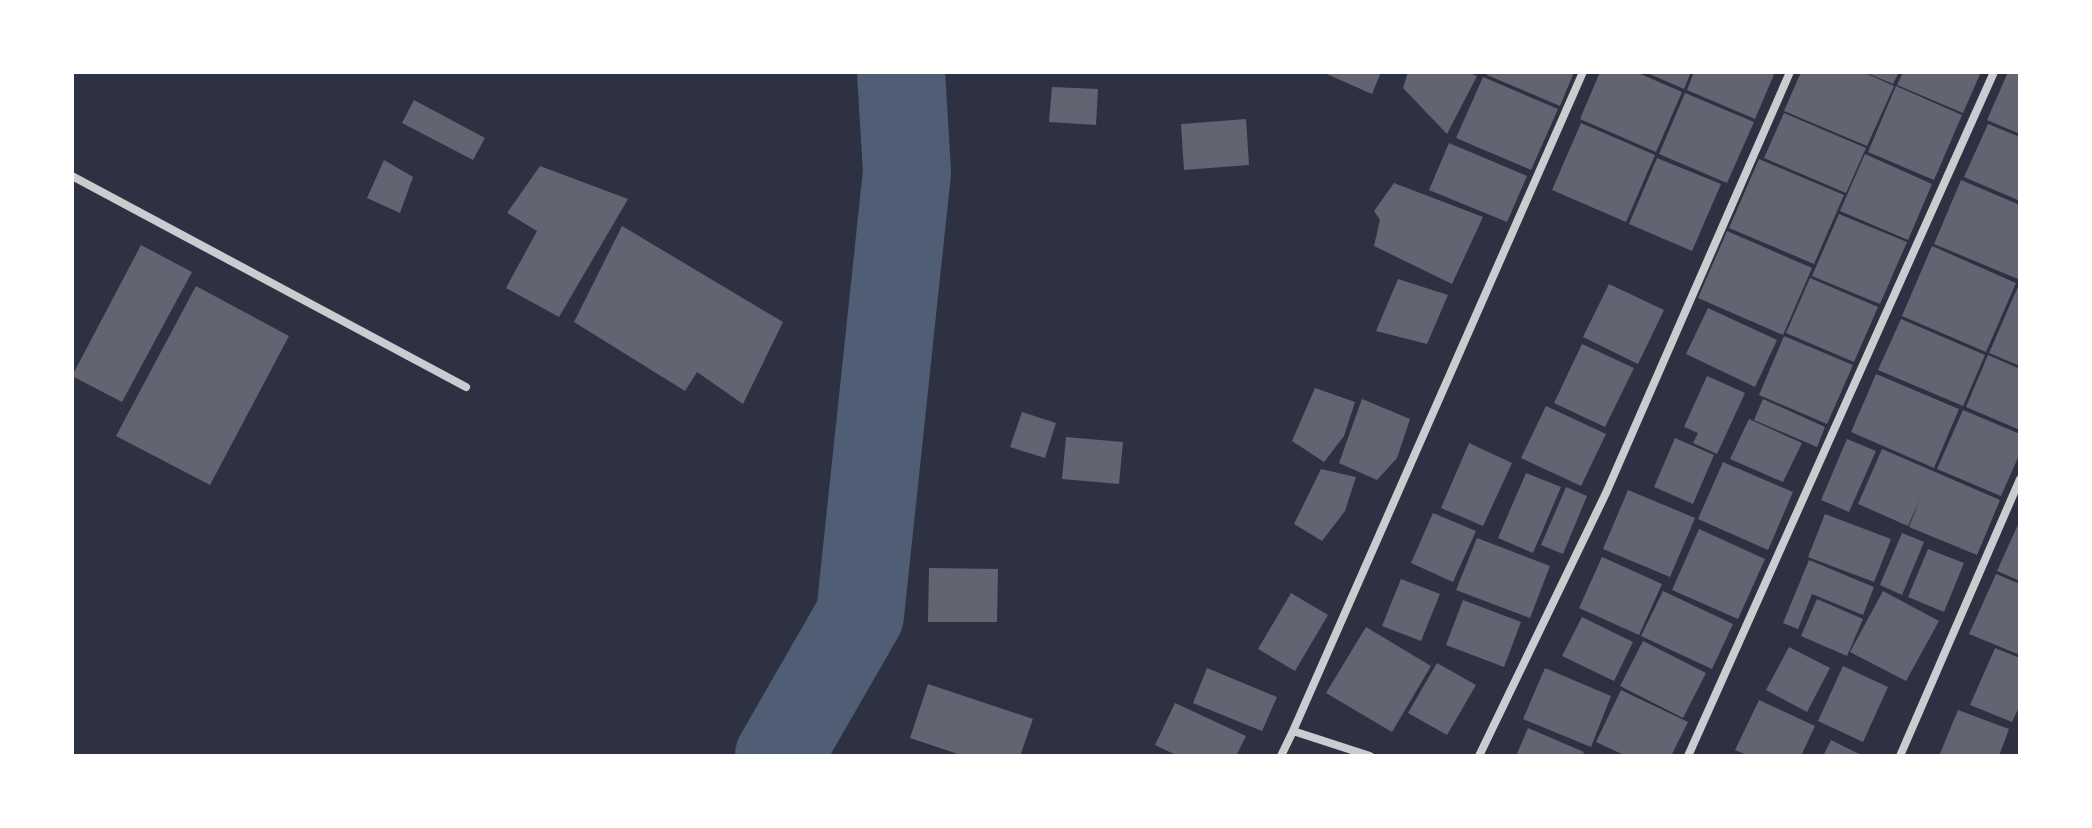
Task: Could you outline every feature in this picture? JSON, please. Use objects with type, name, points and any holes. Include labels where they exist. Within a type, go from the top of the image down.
[{"type":"street","points":[[1281,756],[1583,72]]},
{"type":"street","points":[[1479,756],[1606,493],[1790,72]]},
{"type":"street","points":[[1688,756],[1994,72]]},
{"type":"street","points":[[72,176],[466,387]]},
{"type":"street","points":[[1900,756],[2020,479]]},
{"type":"street","points":[[1293,731],[1370,756]]},
{"type":"building","points":[[1322,72],[1381,72],[1372,94]]},
{"type":"building","points":[[1408,72],[1467,72],[1477,76],[1447,134],[1403,88]]},
{"type":"building","points":[[1488,72],[1574,72],[1560,106],[1487,75]]},
{"type":"building","points":[[1600,72],[1636,72],[1682,92],[1656,152],[1580,119]]},
{"type":"building","points":[[1645,72],[1691,72],[1684,89]]},
{"type":"building","points":[[1694,72],[1775,72],[1755,119],[1687,90]]},
{"type":"building","points":[[1801,72],[1863,72],[1894,86],[1867,146],[1784,111]]},
{"type":"building","points":[[1865,72],[1899,72],[1893,84]]},
{"type":"building","points":[[1903,72],[1981,72],[1963,113],[1897,85]]},
{"type":"building","points":[[2008,72],[2020,72],[2020,134],[1987,120]]},
{"type":"building","points":[[1483,77],[1558,109],[1531,170],[1456,138]]},
{"type":"building","points":[[1896,86],[1962,115],[1934,180],[1868,152]]},
{"type":"building","points":[[1052,87],[1098,89],[1096,125],[1049,122]]},
{"type":"building","points":[[1685,93],[1754,122],[1727,183],[1659,154]]},
{"type":"building","points":[[414,100],[485,138],[473,160],[402,123]]},
{"type":"building","points":[[1784,113],[1866,148],[1846,193],[1764,158]]},
{"type":"building","points":[[1246,119],[1249,165],[1184,170],[1181,124]]},
{"type":"building","points":[[1581,123],[1655,155],[1626,222],[1552,190]]},
{"type":"building","points":[[1988,124],[2020,137],[2020,201],[1964,177]]},
{"type":"building","points":[[1449,143],[1527,176],[1507,222],[1429,190]]},
{"type":"building","points":[[1865,154],[1932,184],[1908,240],[1840,211]]},
{"type":"building","points":[[1657,158],[1721,184],[1692,251],[1629,224]]},
{"type":"building","points":[[1759,159],[1844,195],[1814,264],[1729,228]]},
{"type":"building","points":[[384,160],[413,177],[400,213],[367,198]]},
{"type":"building","points":[[540,166],[628,199],[559,317],[506,288],[537,231],[507,213]]},
{"type":"building","points":[[1961,180],[2020,205],[2018,279],[1934,244]]},
{"type":"building","points":[[1394,183],[1483,217],[1452,284],[1374,246],[1380,220],[1374,211]]},
{"type":"building","points":[[1839,214],[1907,242],[1880,304],[1812,276]]},
{"type":"building","points":[[622,226],[783,322],[743,404],[697,372],[685,391],[574,322]]},
{"type":"building","points":[[1727,231],[1812,268],[1783,335],[1698,298]]},
{"type":"building","points":[[141,245],[192,272],[122,402],[72,376]]},
{"type":"building","points":[[1932,246],[2016,283],[1986,352],[1902,316]]},
{"type":"building","points":[[1810,278],[1878,307],[1854,362],[1786,333]]},
{"type":"building","points":[[1398,279],[1448,295],[1427,344],[1376,331]]},
{"type":"building","points":[[2020,282],[2020,366],[1989,353]]},
{"type":"building","points":[[1609,284],[1664,310],[1638,364],[1583,337]]},
{"type":"building","points":[[196,286],[289,336],[210,485],[116,436]]},
{"type":"building","points":[[1708,308],[1777,340],[1755,387],[1686,354]]},
{"type":"building","points":[[1901,319],[1985,355],[1963,406],[1878,370]]},
{"type":"building","points":[[1784,336],[1853,365],[1827,424],[1759,395]]},
{"type":"building","points":[[1582,344],[1634,368],[1605,427],[1554,403]]},
{"type":"building","points":[[1988,355],[2020,369],[2020,430],[1966,407]]},
{"type":"building","points":[[1876,374],[1959,409],[1934,468],[1851,432]]},
{"type":"building","points":[[1707,376],[1745,393],[1717,454],[1693,443],[1698,433],[1684,427]]},
{"type":"building","points":[[1315,388],[1355,402],[1344,436],[1324,462],[1292,441]]},
{"type":"building","points":[[1362,399],[1410,419],[1397,458],[1377,480],[1339,463]]},
{"type":"building","points":[[1763,399],[1825,427],[1817,447],[1754,420]]},
{"type":"building","points":[[1546,406],[1606,434],[1581,486],[1521,458]]},
{"type":"building","points":[[1963,410],[2020,434],[2020,453],[2001,496],[1937,469]]},
{"type":"building","points":[[1022,412],[1056,423],[1045,458],[1010,447]]},
{"type":"building","points":[[1749,419],[1802,443],[1783,482],[1730,459]]},
{"type":"building","points":[[1066,437],[1123,442],[1119,484],[1062,479]]},
{"type":"building","points":[[1675,438],[1714,455],[1693,504],[1654,487]]},
{"type":"building","points":[[1847,439],[1876,451],[1849,512],[1821,500]]},
{"type":"building","points":[[1469,443],[1512,463],[1483,526],[1441,508]]},
{"type":"building","points":[[1882,449],[2000,500],[1977,555],[1909,527],[1920,499],[1908,526],[1858,504]]},
{"type":"building","points":[[1723,462],[1793,492],[1768,550],[1698,519]]},
{"type":"building","points":[[1321,469],[1356,477],[1345,511],[1322,541],[1294,524]]},
{"type":"building","points":[[1526,473],[1561,487],[1533,553],[1498,538]]},
{"type":"building","points":[[1566,487],[1587,496],[1563,554],[1541,545]]},
{"type":"building","points":[[1628,490],[1695,518],[1670,577],[1603,549]]},
{"type":"building","points":[[1433,513],[1476,531],[1453,582],[1411,563]]},
{"type":"building","points":[[1825,514],[1891,539],[1874,582],[1808,557]]},
{"type":"building","points":[[2020,520],[2020,581],[1997,571]]},
{"type":"building","points":[[1699,529],[1765,559],[1738,619],[1672,590]]},
{"type":"building","points":[[1902,533],[1924,542],[1902,595],[1880,585]]},
{"type":"building","points":[[1477,538],[1550,566],[1530,618],[1456,590]]},
{"type":"building","points":[[1928,549],[1964,563],[1944,612],[1908,597]]},
{"type":"building","points":[[1602,557],[1662,584],[1639,635],[1579,608]]},
{"type":"building","points":[[1809,560],[1874,587],[1863,615],[1812,594],[1798,629],[1783,623]]},
{"type":"building","points":[[929,568],[998,569],[997,622],[928,622]]},
{"type":"building","points":[[1996,574],[2020,584],[2020,655],[1969,634]]},
{"type":"building","points":[[1401,579],[1440,594],[1421,641],[1382,626]]},
{"type":"building","points":[[1663,591],[1733,624],[1712,669],[1641,636]]},
{"type":"building","points":[[1883,591],[1939,621],[1906,681],[1850,652]]},
{"type":"building","points":[[1291,593],[1328,615],[1295,671],[1258,649]]},
{"type":"building","points":[[1817,599],[1863,619],[1847,656],[1801,636]]},
{"type":"building","points":[[1463,600],[1521,622],[1504,667],[1446,645]]},
{"type":"building","points":[[1582,617],[1633,642],[1614,681],[1562,656]]},
{"type":"building","points":[[1366,627],[1431,666],[1392,732],[1326,693]]},
{"type":"building","points":[[1643,641],[1706,673],[1683,718],[1620,686]]},
{"type":"building","points":[[1789,647],[1830,668],[1807,712],[1766,690]]},
{"type":"building","points":[[1995,648],[2020,658],[2020,705],[2012,722],[1970,705]]},
{"type":"building","points":[[1437,663],[1476,685],[1447,735],[1408,713]]},
{"type":"building","points":[[1843,666],[1888,687],[1863,742],[1818,721]]},
{"type":"building","points":[[1207,668],[1277,697],[1262,731],[1193,703]]},
{"type":"building","points":[[1545,668],[1611,696],[1591,747],[1523,719]]},
{"type":"building","points":[[928,684],[1033,719],[1020,756],[964,756],[910,738]]},
{"type":"building","points":[[1621,690],[1688,722],[1671,756],[1626,756],[1596,742]]},
{"type":"building","points":[[1759,700],[1815,726],[1801,756],[1749,756],[1735,750]]},
{"type":"building","points":[[1175,703],[1246,736],[1236,756],[1178,756],[1155,745]]},
{"type":"building","points":[[1958,710],[2009,729],[1999,756],[1939,756]]},
{"type":"building","points":[[1528,728],[1584,752],[1582,756],[1516,756]]},
{"type":"building","points":[[1831,740],[1863,756],[1823,756]]},
{"type":"waterway","points":[[779,756],[860,615],[907,172],[901,72]]}]
